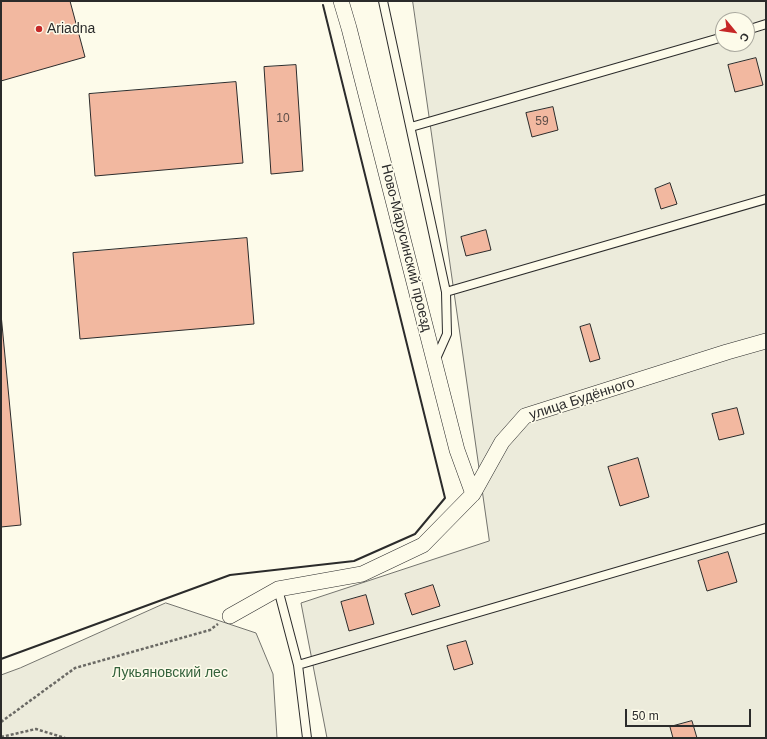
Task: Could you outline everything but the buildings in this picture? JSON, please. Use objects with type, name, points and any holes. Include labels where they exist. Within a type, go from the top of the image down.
[{"type":"street","name":"Ново-Марусинский проезд","points":[[341,1],[457,450],[473,494]]},
{"type":"street","name":"улица Будённого","points":[[230,616],[278,588],[362,574],[423,545],[473,494],[502,442],[526,416],[720,354],[766,341]]},
{"type":"lane","points":[[384,1],[446,292],[447,334],[435,362]]},
{"type":"lane","points":[[755,27],[766,24]]},
{"type":"lane","points":[[411,127],[715,39]]},
{"type":"lane","points":[[446,292],[766,199]]},
{"type":"lane","points":[[298,665],[766,528]]},
{"type":"lane","points":[[278,588],[298,665],[307,738]]},
{"type":"path","points":[[1,722],[76,668],[210,630],[230,616]]},
{"type":"path","points":[[1,737],[36,729],[65,738]]},
{"type":"green space","points":[[413,1],[766,1],[766,738],[327,738],[301,603],[489,541]]},
{"type":"green space","name":"Лукьяновский лес","points":[[166,603],[256,633],[273,674],[277,738],[1,738],[1,675]]},
{"type":"wall","points":[[1,659],[230,575],[354,561],[415,534],[445,498],[323,5]]},
{"type":"place","name":"Ariadna","points":[[39,29]]}]
